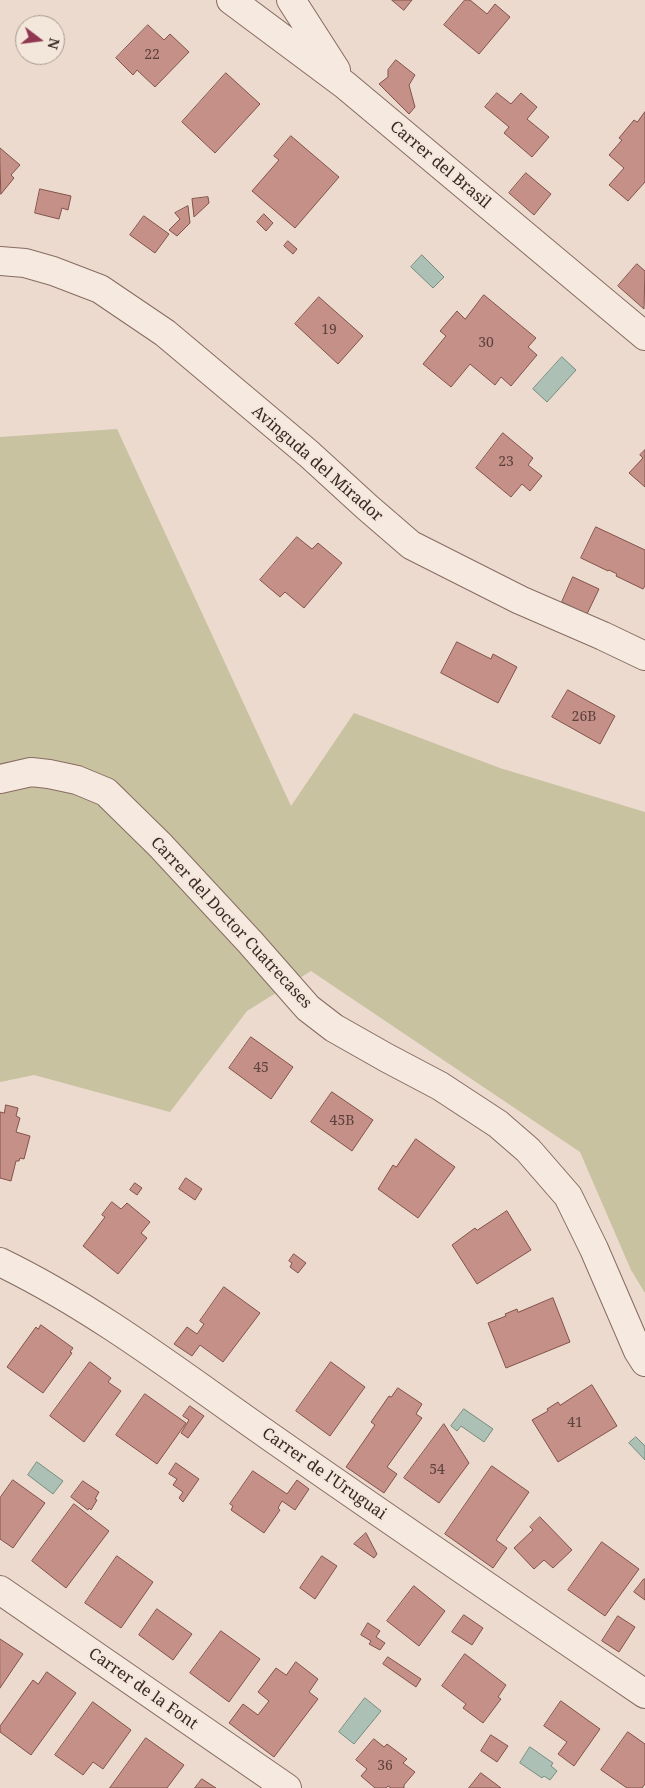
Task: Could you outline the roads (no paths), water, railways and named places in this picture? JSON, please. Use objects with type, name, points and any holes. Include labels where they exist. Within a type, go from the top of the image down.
[{"type":"street","name":"Carrer del Brasil","points":[[231,0],[345,85],[645,336]]},
{"type":"street","points":[[291,0],[345,85]]},
{"type":"street","name":"Avinguda del Mirador","points":[[0,261],[25,263],[53,271],[100,290],[165,333],[309,454],[411,545],[520,600],[645,656]]},
{"type":"street","name":"Carrer del Doctor Cuatrecases","points":[[0,779],[31,772],[50,774],[77,780],[106,792],[160,845],[244,935],[308,1008],[334,1028],[440,1086],[498,1124],[528,1150],[568,1196],[594,1249],[638,1351],[645,1362]]},
{"type":"street","name":"Carrer de l'Uruguai","points":[[0,1262],[37,1280],[129,1338],[457,1567],[645,1694]]},
{"type":"street","name":"Carrer de la Font","points":[[0,1590],[287,1788]]}]
